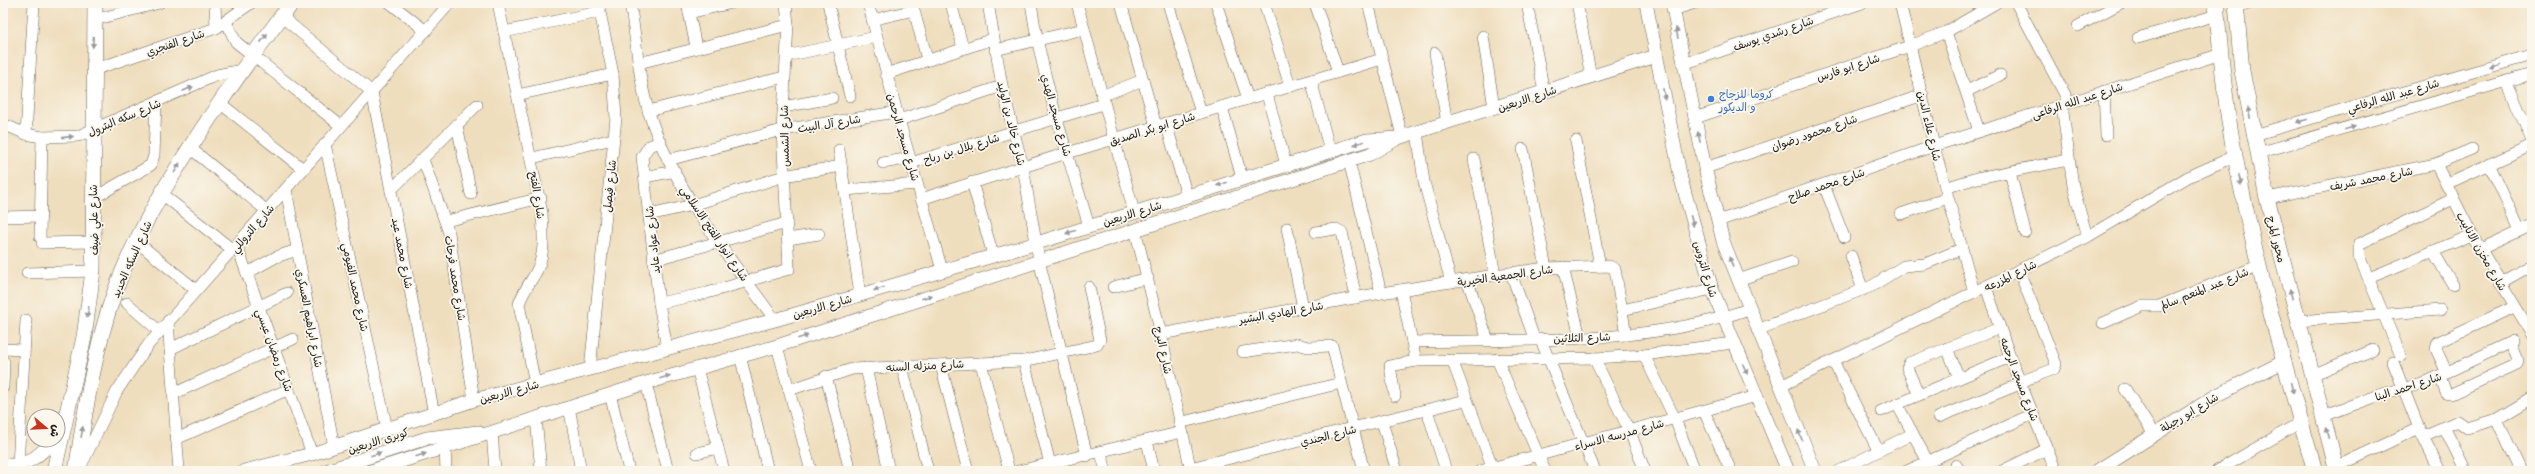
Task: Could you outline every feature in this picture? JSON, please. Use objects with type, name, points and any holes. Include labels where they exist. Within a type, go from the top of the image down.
[{"type":"main road","name":"شارع علي ضيف","points":[[66,408],[84,337],[93,270],[92,131],[95,3]]},
{"type":"main road","name":"محور المرج","points":[[2241,4],[2242,71],[2267,198],[2337,469]]},
{"type":"main road","name":"شارع السكه الحديد","points":[[77,471],[93,369],[115,292],[137,242],[189,147],[251,55],[285,9]]},
{"type":"main road","name":"محور المرج","points":[[2217,9],[2221,54],[2235,156],[2260,265],[2314,471]]},
{"type":"main road","points":[[91,289],[115,292]]},
{"type":"main road","name":"شارع علي ضيف","points":[[54,471],[57,448]]},
{"type":"street","points":[[26,134],[34,3]]},
{"type":"street","points":[[94,20],[159,3]]},
{"type":"street","points":[[215,3],[221,25],[236,42],[341,126]]},
{"type":"street","name":"شارع الفنجري","points":[[93,70],[221,25],[251,3]]},
{"type":"street","points":[[390,3],[426,31]]},
{"type":"street","name":"شارع التروللي","points":[[77,471],[117,391],[159,331],[235,248],[450,3]]},
{"type":"street","name":"شارع الفتح","points":[[498,3],[541,198],[542,254],[520,304],[535,384]]},
{"type":"street","name":"شارع انوار الفتح الاسلامي","points":[[630,3],[648,111],[668,160],[693,205],[775,320]]},
{"type":"street","points":[[696,47],[688,8],[732,3]]},
{"type":"street","name":"شارع الشمس","points":[[747,282],[790,269],[782,130],[788,25],[786,3]]},
{"type":"street","points":[[828,3],[850,96]]},
{"type":"street","name":"شارع مسجد الرحمن","points":[[868,3],[897,116],[942,270]]},
{"type":"street","points":[[951,3],[963,48]]},
{"type":"street","name":"شارع خالد بن الوليد","points":[[988,3],[1002,86],[1023,167],[1039,260],[1087,456]]},
{"type":"street","name":"شارع مسجد الهدي","points":[[1031,3],[1037,41],[1056,118],[1089,226]]},
{"type":"street","points":[[1077,3],[1102,100],[1134,212]]},
{"type":"street","points":[[1121,3],[1143,80],[1161,124],[1187,196]]},
{"type":"street","points":[[1168,3],[1201,113]]},
{"type":"street","points":[[1216,3],[1248,99]]},
{"type":"street","points":[[1264,3],[1290,86]]},
{"type":"street","points":[[1315,3],[1338,72]]},
{"type":"street","points":[[1368,3],[1400,137]]},
{"type":"street","points":[[1527,3],[1544,92]]},
{"type":"street","points":[[1577,3],[1591,77]]},
{"type":"street","points":[[1646,3],[1656,56]]},
{"type":"street","points":[[1695,3],[1672,7],[1705,168],[1718,221],[1757,330],[1815,471]]},
{"type":"street","name":"شارع رشدي يوسف","points":[[1683,64],[1862,3]]},
{"type":"street","name":"شارع علاء الدين","points":[[1900,3],[1934,146],[1974,292]]},
{"type":"street","name":"شارع ابو فارس","points":[[1695,118],[1910,46],[1946,32],[1996,3]]},
{"type":"street","points":[[2016,3],[2065,104],[2068,160],[2079,212],[2087,237]]},
{"type":"street","points":[[2078,26],[2110,6],[2121,3]]},
{"type":"street","points":[[504,32],[598,7]]},
{"type":"street","name":"شارع فيصل","points":[[590,369],[616,96],[613,74],[598,7]]},
{"type":"street","points":[[872,20],[913,7],[927,59]]},
{"type":"street","points":[[285,9],[372,92]]},
{"type":"street","points":[[2138,38],[2217,9]]},
{"type":"street","points":[[639,63],[696,47],[788,25]]},
{"type":"street","points":[[996,50],[1084,29]]},
{"type":"street","points":[[1946,32],[1967,91],[1979,132]]},
{"type":"street","points":[[1483,36],[1494,108]]},
{"type":"street","points":[[786,56],[876,37]]},
{"type":"street","points":[[886,74],[927,59],[993,39]]},
{"type":"street","points":[[1435,53],[1447,123]]},
{"type":"street","name":"شارع عبد الله الرفاعى","points":[[1934,146],[2221,54]]},
{"type":"street","name":"شارع عبد الله الرفاعي","points":[[2254,135],[2532,55]]},
{"type":"street","name":"شارع الاربعين","points":[[244,471],[312,454],[474,400],[775,320],[1037,243],[1330,151],[1372,139],[1400,137],[1656,56]]},
{"type":"street","name":"شارع التروس","points":[[1656,56],[1681,179],[1712,289],[1722,318],[1757,396],[1788,471]]},
{"type":"street","name":"شارع ابو بكر الصديق","points":[[922,199],[972,182],[1113,140],[1161,124],[1382,59]]},
{"type":"street","name":"شارع سكه البترول","points":[[3,124],[26,134],[42,137],[69,138],[92,131],[217,75],[242,70]]},
{"type":"street","points":[[518,96],[613,74]]},
{"type":"street","name":"شارع عبد الله الرفاعي","points":[[2258,153],[2329,134],[2532,74]]},
{"type":"street","points":[[1967,91],[2000,75]]},
{"type":"street","points":[[648,111],[784,77]]},
{"type":"street","name":"شارع بلال بن رباح","points":[[883,163],[910,161],[1013,132],[1056,118],[1102,100],[1143,80]]},
{"type":"street","points":[[1311,80],[1330,151]]},
{"type":"street","points":[[2507,82],[2532,141]]},
{"type":"street","name":"شارع آل البيت","points":[[668,160],[782,130],[897,116],[1002,86]]},
{"type":"street","points":[[2104,91],[2106,135]]},
{"type":"street","name":"شارع محمد عيد","points":[[372,92],[434,414]]},
{"type":"street","points":[[1267,94],[1286,165]]},
{"type":"street","name":"شارع محمود رضوان","points":[[1705,168],[1923,95]]},
{"type":"street","points":[[783,107],[832,98]]},
{"type":"street","points":[[92,199],[147,169],[154,155],[156,103]]},
{"type":"street","points":[[220,103],[303,169]]},
{"type":"street","points":[[391,190],[477,105]]},
{"type":"street","points":[[1222,106],[1242,178]]},
{"type":"street","points":[[2323,115],[2329,134]]},
{"type":"street","points":[[457,125],[471,194]]},
{"type":"street","points":[[1417,132],[1424,182],[1451,282]]},
{"type":"street","points":[[42,137],[41,240],[93,242]]},
{"type":"street","name":"شارع الاربعين","points":[[371,471],[610,394],[777,346],[1370,154],[1400,137]]},
{"type":"street","points":[[532,158],[613,139]]},
{"type":"street","points":[[1576,141],[1605,266],[1615,269],[1626,335]]},
{"type":"street","name":"شارع عواد عايد","points":[[661,142],[654,143],[644,151],[642,157],[659,303],[667,349]]},
{"type":"street","name":"شارع محمد الفيومي","points":[[325,144],[387,429]]},
{"type":"street","points":[[2446,184],[2532,145]]},
{"type":"street","name":"شارع محمد صلاح","points":[[1718,221],[1934,146]]},
{"type":"street","points":[[189,147],[267,211]]},
{"type":"street","points":[[1523,149],[1546,268]]},
{"type":"street","name":"شارع محمد شريف","points":[[2267,198],[2436,164],[2472,149]]},
{"type":"street","points":[[839,150],[860,295]]},
{"type":"street","name":"شارع المزرعه","points":[[1781,386],[2087,237],[2188,178],[2235,156]]},
{"type":"street","name":"شارع محمد فرحات","points":[[423,159],[446,222],[451,244],[474,400]]},
{"type":"street","points":[[1474,159],[1495,275]]},
{"type":"street","points":[[1349,160],[1381,293]]},
{"type":"street","points":[[1901,214],[1977,178],[2068,160]]},
{"type":"street","name":"شارع مخزن الانابيب","points":[[2436,164],[2472,235],[2514,307],[2528,321],[2532,334]]},
{"type":"street","points":[[2489,164],[2520,230]]},
{"type":"street","points":[[649,214],[693,205],[784,176],[841,166]]},
{"type":"street","points":[[645,177],[675,171]]},
{"type":"street","points":[[2010,172],[2025,232]]},
{"type":"street","points":[[972,182],[993,255]]},
{"type":"street","points":[[845,190],[917,184]]},
{"type":"street","points":[[1824,185],[1844,237]]},
{"type":"street","name":"شارع ابراهيم العسكري","points":[[286,189],[334,447]]},
{"type":"street","points":[[162,194],[235,248]]},
{"type":"street","points":[[446,222],[541,198]]},
{"type":"street","points":[[2440,471],[2402,388],[2397,359],[2384,316],[2359,256],[2359,244],[2453,199]]},
{"type":"street","points":[[3,217],[41,216]]},
{"type":"street","points":[[654,260],[787,223]]},
{"type":"street","points":[[2481,250],[2532,225]]},
{"type":"street","points":[[1287,228],[1303,308]]},
{"type":"street","name":"شارع البرج","points":[[1135,229],[1161,334],[1190,470]]},
{"type":"street","points":[[1316,232],[1336,229],[1342,232],[1356,298]]},
{"type":"street","points":[[788,239],[819,234]]},
{"type":"street","points":[[2369,278],[2472,235]]},
{"type":"street","points":[[137,242],[196,290]]},
{"type":"street","name":"شارع رمضان عيسي","points":[[235,248],[260,306],[312,454]]},
{"type":"street","points":[[1757,330],[1863,290],[1904,266],[1925,264],[1961,249]]},
{"type":"street","points":[[247,273],[276,257],[297,250]]},
{"type":"street","points":[[2433,251],[2453,285]]},
{"type":"street","points":[[1851,256],[1863,290]]},
{"type":"street","points":[[1738,280],[1792,262]]},
{"type":"street","name":"شارع عبد المنعم سالم","points":[[2103,324],[2142,306],[2156,307],[2260,265]]},
{"type":"street","points":[[2500,283],[2532,265]]},
{"type":"street","name":"شارع الجمعية الخيرية","points":[[1401,290],[1546,268],[1605,266]]},
{"type":"street","points":[[1563,267],[1580,337]]},
{"type":"street","points":[[27,273],[93,270]]},
{"type":"street","points":[[1939,417],[2054,369],[2056,364],[2019,271]]},
{"type":"street","points":[[1511,273],[1537,338],[1549,359],[1595,471]]},
{"type":"street","points":[[1113,287],[1148,278]]},
{"type":"street","points":[[1467,279],[1488,340]]},
{"type":"street","points":[[659,303],[686,298],[747,282]]},
{"type":"street","name":"شارع منزله السنه","points":[[790,390],[826,376],[866,368],[1024,361],[1062,354],[1097,345],[1100,342],[1089,287]]},
{"type":"street","name":"شارع مسجد الرحمه","points":[[1986,287],[2010,357],[2056,471]]},
{"type":"street","points":[[1622,310],[1712,289]]},
{"type":"street","points":[[1401,290],[1416,361]]},
{"type":"street","name":"شارع الهادي البشير","points":[[1161,334],[1401,290]]},
{"type":"street","points":[[170,349],[287,293]]},
{"type":"street","points":[[127,303],[159,331]]},
{"type":"street","points":[[2443,374],[2436,349],[2438,342],[2514,307]]},
{"type":"street","name":"شارع الثلاثين","points":[[1412,342],[1626,335],[1722,318],[1749,309]]},
{"type":"street","points":[[2298,321],[2384,316],[2440,310]]},
{"type":"street","points":[[19,468],[26,320]]},
{"type":"street","points":[[168,321],[179,471]]},
{"type":"street","points":[[1919,395],[1907,368],[1908,364],[2000,328]]},
{"type":"street","points":[[173,394],[293,340]]},
{"type":"street","name":"شارع احمد البنا","points":[[2323,416],[2443,374],[2511,342],[2518,361],[2517,364],[2450,394],[2446,393],[2443,374]]},
{"type":"street","points":[[1243,352],[1297,344],[1308,347],[1328,345],[1333,347],[1364,471]]},
{"type":"street","name":"شارع الثلاثين","points":[[1395,396],[1390,366],[1416,361],[1594,358],[1644,355],[1733,344]]},
{"type":"street","points":[[777,346],[811,471]]},
{"type":"street","points":[[1947,348],[1959,378]]},
{"type":"street","points":[[3,349],[24,350]]},
{"type":"street","points":[[2312,375],[2373,350]]},
{"type":"street","points":[[1644,355],[1675,418],[1695,471]]},
{"type":"street","points":[[740,356],[768,471]]},
{"type":"street","points":[[1882,411],[2010,357]]},
{"type":"street","points":[[1594,358],[1630,432],[1646,471]]},
{"type":"street","points":[[1497,359],[1545,471]]},
{"type":"street","points":[[1452,360],[1493,469]]},
{"type":"street","points":[[1024,361],[1054,466]]},
{"type":"street","points":[[1833,361],[1878,450]]},
{"type":"street","name":"شارع ابو رجيلة","points":[[2097,471],[2153,433],[2230,388],[2285,361]]},
{"type":"street","points":[[3,387],[4,362]]},
{"type":"street","points":[[981,363],[1009,471]]},
{"type":"street","points":[[941,365],[968,471]]},
{"type":"street","points":[[902,366],[928,471]]},
{"type":"street","points":[[697,368],[724,471]]},
{"type":"street","points":[[866,368],[889,471]]},
{"type":"street","points":[[826,376],[850,471]]},
{"type":"street","points":[[646,383],[668,471]]},
{"type":"street","points":[[1018,471],[1054,466],[1147,441],[1181,427],[1341,383]]},
{"type":"street","points":[[176,439],[289,389]]},
{"type":"street","points":[[2125,389],[2153,433]]},
{"type":"street","points":[[610,394],[629,471]]},
{"type":"street","name":"شارع مدرسه الاسراء","points":[[1480,471],[1493,469],[1630,432],[1757,396]]},
{"type":"street","points":[[2337,469],[2421,432],[2444,427],[2458,421],[2469,428],[2497,418],[2532,399]]},
{"type":"street","name":"كوبرى الاربعين","points":[[278,471],[448,419],[474,400]]},
{"type":"street","name":"شارع الجندي","points":[[1190,470],[1353,430],[1466,400]]},
{"type":"street","points":[[1897,404],[1927,460]]},
{"type":"street","points":[[569,407],[581,471]]},
{"type":"street","points":[[1427,410],[1446,471]]},
{"type":"street","points":[[1704,411],[1730,471]]},
{"type":"street","points":[[1907,471],[1927,460],[2033,414]]},
{"type":"street","points":[[536,418],[541,471]]},
{"type":"street","points":[[2497,418],[2521,471]]},
{"type":"street","points":[[1382,422],[1397,471]]},
{"type":"street","points":[[2217,471],[2301,422]]},
{"type":"street","points":[[2444,427],[2466,471]]},
{"type":"street","points":[[492,432],[496,471]]},
{"type":"street","name":"كوبرى الاربعين","points":[[326,471],[427,438],[460,433],[492,432]]},
{"type":"street","points":[[1839,471],[1912,434]]},
{"type":"street","points":[[1147,441],[1154,471]]},
{"type":"street","points":[[445,447],[446,471]]},
{"type":"street","points":[[3,465],[19,468],[38,456],[46,448]]},
{"type":"street","points":[[697,454],[718,448]]},
{"type":"street","points":[[2002,471],[2047,449]]},
{"type":"street","points":[[1102,452],[1106,471]]},
{"type":"street","points":[[2527,471],[2532,468]]},
{"type":"place","name":"كروما للزجاج و الديكور","points":[[1711,99]]}]
